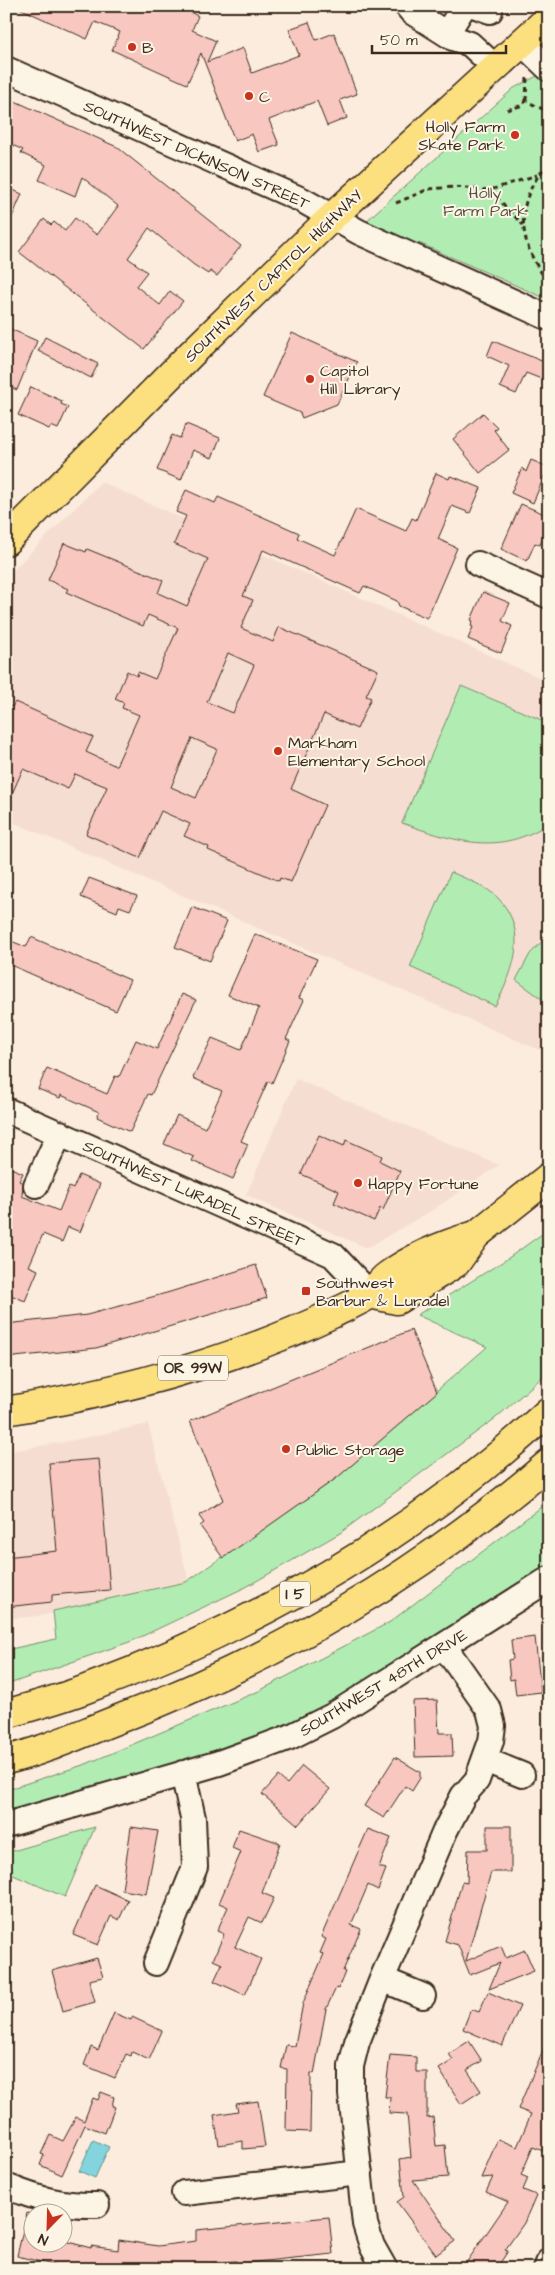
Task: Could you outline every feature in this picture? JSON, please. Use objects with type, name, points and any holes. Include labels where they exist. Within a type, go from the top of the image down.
[{"type":"main road","name":"SOUTHWEST CAPITOL HIGHWAY","points":[[6,541],[191,354],[332,217],[549,18]]},
{"type":"main road","points":[[370,1294],[397,1300],[456,1263],[476,1235],[549,1177]]},
{"type":"main road","name":"OR 99W","points":[[6,1411],[109,1392],[190,1369],[297,1330],[370,1294]]},
{"type":"main road","name":"I 5","points":[[6,1714],[84,1690],[167,1657],[245,1622],[341,1568],[414,1520],[488,1465],[549,1410]]},
{"type":"main road","name":"I 5","points":[[6,1760],[211,1682],[302,1635],[363,1601],[412,1569],[516,1491],[549,1463]]},
{"type":"street","points":[[407,6],[412,12],[446,33],[470,44],[495,67]]},
{"type":"street","points":[[446,33],[464,6]]},
{"type":"street","points":[[522,42],[549,69]]},
{"type":"street","name":"SOUTHWEST DICKINSON STREET","points":[[6,69],[302,200],[359,232],[549,318]]},
{"type":"street","points":[[478,564],[549,596]]},
{"type":"street","name":"SOUTHWEST LURADEL STREET","points":[[6,1110],[333,1255],[370,1294]]},
{"type":"street","points":[[36,1186],[60,1133]]},
{"type":"street","name":"SOUTHWEST 48TH DRIVE","points":[[6,1825],[242,1756],[290,1737],[332,1716],[549,1580]]},
{"type":"street","points":[[385,2269],[372,2246],[365,2224],[351,2094],[350,2066],[357,2042],[382,1978],[445,1831],[463,1796],[477,1780],[486,1760],[493,1726],[489,1710],[444,1646]]},
{"type":"street","points":[[486,1760],[522,1775]]},
{"type":"street","points":[[156,1963],[195,1868],[193,1818],[183,1773]]},
{"type":"street","points":[[382,1978],[422,1996]]},
{"type":"street","points":[[184,2193],[360,2174]]},
{"type":"street","points":[[6,2186],[37,2199],[71,2206],[97,2205]]},
{"type":"street","points":[[546,2269],[549,2262]]},
{"type":"path","points":[[526,77],[526,101]]},
{"type":"path","points":[[507,110],[520,106],[526,101]]},
{"type":"path","points":[[526,101],[549,112]]},
{"type":"path","points":[[549,162],[537,175],[524,206],[523,226],[524,238],[536,268],[549,282]]},
{"type":"path","points":[[396,203],[414,194],[441,188],[490,190],[537,175]]},
{"type":"path","points":[[490,190],[523,226]]},
{"type":"shaded area","name":"Markham Elementary School","points":[[101,482],[549,682],[549,1054],[6,819],[6,577]]},
{"type":"shaded area","points":[[296,1079],[499,1165],[434,1209],[367,1248],[246,1195]]},
{"type":"shaded area","points":[[148,1424],[191,1590],[37,1616],[6,1619],[6,1452],[75,1440]]},
{"type":"green space","name":"Holly Farm Park","points":[[537,76],[549,82],[549,300],[419,243],[410,245],[364,223],[514,88]]},
{"type":"green space","points":[[461,686],[549,723],[549,823],[530,834],[494,843],[476,842],[458,840],[402,823]]},
{"type":"green space","points":[[451,872],[476,883],[494,894],[508,912],[514,925],[516,938],[513,965],[495,1006],[410,967]]},
{"type":"green space","points":[[549,934],[549,1004],[516,980],[530,954]]},
{"type":"green space","points":[[549,1229],[549,1371],[497,1417],[340,1533],[246,1587],[132,1641],[6,1685],[6,1650],[56,1639],[53,1611],[186,1582],[334,1480],[487,1347],[417,1315],[507,1259]]},
{"type":"green space","points":[[549,1501],[549,1567],[433,1643],[373,1679],[313,1711],[239,1743],[162,1770],[6,1818],[6,1790],[86,1764],[259,1691],[390,1622]]},
{"type":"green space","points":[[95,1827],[65,1897],[6,1872],[6,1853]]},
{"type":"water","points":[[93,2140],[109,2147],[95,2178],[79,2171]]},
{"type":"building","points":[[15,6],[138,6],[150,12],[152,6],[178,6],[198,16],[192,30],[216,41],[207,62],[243,48],[252,73],[299,55],[289,29],[309,22],[316,40],[334,33],[357,94],[340,100],[347,118],[327,126],[317,101],[269,120],[279,145],[259,152],[252,134],[235,141],[201,53],[187,84],[112,50],[120,32],[95,22],[87,39]]},
{"type":"building","points":[[6,97],[117,147],[241,246],[217,276],[210,271],[208,274],[194,265],[149,228],[128,258],[147,272],[136,286],[160,305],[170,291],[183,301],[144,349],[19,252],[44,219],[51,225],[54,222],[65,231],[75,218],[97,235],[118,206],[82,177],[75,196],[39,180],[46,165],[21,153],[23,150],[6,142]]},
{"type":"building","points":[[6,187],[22,194],[6,231]]},
{"type":"building","points":[[6,327],[37,341],[17,390],[6,385]]},
{"type":"building","name":"Capitol Hill Library","points":[[292,333],[357,362],[337,404],[302,418],[300,413],[263,397]]},
{"type":"building","points":[[45,337],[98,364],[91,378],[38,351]]},
{"type":"building","points":[[493,341],[549,364],[549,382],[526,373],[516,394],[500,387],[509,366],[487,356]]},
{"type":"building","points":[[31,387],[62,401],[61,404],[68,407],[58,429],[51,426],[49,429],[18,415]]},
{"type":"building","points":[[483,413],[497,427],[494,430],[509,450],[480,473],[453,439]]},
{"type":"building","points":[[186,424],[220,438],[212,458],[193,450],[181,480],[157,470],[172,435],[180,438]]},
{"type":"building","points":[[531,460],[548,467],[533,503],[511,493],[522,468],[526,472]]},
{"type":"building","points":[[436,473],[449,479],[450,476],[454,477],[481,488],[470,513],[452,506],[438,539],[457,548],[427,618],[399,606],[397,601],[364,586],[360,593],[263,550],[243,596],[253,600],[241,628],[273,642],[279,627],[378,670],[366,696],[371,698],[357,729],[324,714],[291,789],[325,805],[291,882],[280,878],[279,881],[208,850],[209,847],[184,836],[190,824],[161,811],[140,858],[86,834],[107,787],[75,774],[68,789],[23,769],[6,807],[6,704],[12,707],[15,702],[93,737],[86,752],[116,766],[139,715],[122,708],[124,703],[115,699],[127,671],[137,676],[138,672],[155,679],[178,628],[148,615],[143,626],[66,592],[68,589],[48,580],[64,543],[86,552],[87,549],[163,580],[158,593],[187,606],[208,559],[174,544],[186,516],[176,512],[186,490],[215,503],[218,497],[299,533],[297,538],[335,555],[356,509],[406,531],[412,518],[416,520]],"holes":[[[228,653],[254,665],[233,713],[207,702]],[[192,738],[217,749],[196,798],[171,787]]]},
{"type":"building","points":[[521,504],[549,516],[549,542],[542,539],[540,545],[535,543],[527,561],[501,549]]},
{"type":"building","points":[[483,592],[510,603],[502,621],[512,626],[501,653],[468,639],[473,627],[471,626],[473,621],[471,620]]},
{"type":"building","points":[[89,878],[137,896],[130,910],[119,906],[117,912],[81,897]]},
{"type":"building","points":[[192,907],[227,921],[210,961],[175,947]]},
{"type":"building","points":[[255,934],[317,959],[299,998],[304,1000],[286,1039],[290,1041],[272,1083],[268,1081],[241,1141],[248,1144],[233,1179],[192,1161],[194,1157],[164,1144],[177,1115],[205,1128],[222,1091],[193,1078],[212,1038],[241,1050],[259,1008],[228,995]]},
{"type":"building","points":[[31,937],[130,980],[116,1011],[6,963],[6,939],[26,947]]},
{"type":"building","points":[[182,994],[196,1000],[151,1095],[148,1094],[130,1132],[97,1117],[99,1112],[61,1095],[60,1098],[38,1089],[47,1068],[107,1094],[115,1076],[119,1077],[136,1040],[157,1049]]},
{"type":"building","name":"Happy Fortune","points":[[319,1135],[344,1146],[346,1140],[382,1156],[380,1161],[400,1171],[383,1210],[380,1208],[374,1221],[334,1203],[339,1191],[301,1174]]},
{"type":"building","points":[[6,1166],[23,1173],[19,1181],[23,1183],[22,1196],[59,1211],[69,1187],[73,1189],[79,1175],[100,1184],[80,1232],[68,1227],[62,1242],[43,1234],[29,1266],[38,1270],[25,1301],[6,1293]]},
{"type":"building","points":[[256,1265],[267,1298],[96,1348],[6,1358],[6,1324],[87,1315]]},
{"type":"building","name":"Public Storage","points":[[411,1330],[437,1392],[338,1477],[223,1558],[200,1526],[204,1523],[199,1516],[223,1500],[190,1421]]},
{"type":"building","points":[[99,1459],[110,1590],[52,1595],[52,1602],[6,1607],[6,1557],[57,1551],[49,1463]]},
{"type":"building","points":[[535,1637],[541,1692],[516,1695],[514,1679],[510,1680],[508,1660],[513,1659],[511,1640]]},
{"type":"building","points":[[437,1700],[439,1733],[452,1733],[453,1756],[415,1757],[413,1701]]},
{"type":"building","points":[[395,1757],[420,1772],[420,1778],[412,1791],[405,1786],[384,1818],[364,1806]]},
{"type":"building","points":[[302,1766],[330,1789],[298,1825],[262,1794],[278,1776],[287,1784]]},
{"type":"building","points":[[487,1826],[511,1826],[511,1872],[491,1872],[466,1961],[501,1946],[506,1958],[525,1950],[534,1971],[489,1989],[500,1963],[470,1975],[458,1945],[445,1941],[462,1882],[467,1883],[468,1850],[487,1850]]},
{"type":"building","points":[[131,1827],[158,1831],[146,1894],[122,1890]]},
{"type":"building","points":[[239,1829],[280,1843],[262,1893],[274,1898],[262,1923],[249,1917],[235,1947],[261,1959],[245,1995],[214,1981],[222,1964],[213,1960],[224,1934],[217,1931],[228,1907],[219,1903],[241,1852],[232,1848]]},
{"type":"building","points":[[368,1829],[391,1838],[379,1867],[386,1869],[378,1890],[368,1885],[351,1925],[361,1929],[343,1971],[345,1972],[338,1989],[336,1988],[326,2009],[314,2074],[311,2073],[310,2132],[286,2131],[287,2069],[281,2068],[286,2045],[295,2046],[303,2003],[324,1954],[320,1953],[326,1939],[321,1937]]},
{"type":"building","points":[[95,1885],[128,1900],[119,1920],[111,1916],[98,1945],[73,1935]]},
{"type":"building","points":[[97,1958],[103,1977],[89,1980],[95,2002],[63,2011],[52,1971]]},
{"type":"building","points":[[488,1992],[520,2006],[502,2046],[463,2029],[471,2009],[479,2012]]},
{"type":"building","points":[[114,2013],[131,2020],[132,2017],[162,2031],[149,2060],[132,2052],[131,2056],[126,2054],[115,2078],[84,2065],[91,2047],[98,2050]]},
{"type":"building","points":[[549,2036],[549,2135],[543,2151],[533,2147],[521,2175],[528,2178],[523,2190],[536,2195],[524,2223],[505,2250],[508,2251],[496,2269],[462,2269],[508,2202],[486,2192],[493,2177],[481,2178],[498,2139],[517,2147],[531,2114],[518,2109]]},
{"type":"building","points":[[469,2041],[482,2061],[467,2070],[481,2091],[461,2104],[439,2069],[453,2060],[449,2054]]},
{"type":"building","points":[[390,2055],[416,2057],[416,2072],[427,2072],[427,2118],[433,2117],[436,2146],[445,2145],[448,2177],[413,2180],[455,2241],[436,2255],[397,2202],[404,2197],[400,2159],[411,2157],[407,2114],[389,2113],[390,2097],[385,2097]]},
{"type":"building","points":[[101,2092],[114,2097],[112,2106],[115,2107],[105,2133],[85,2125],[62,2175],[40,2165],[44,2155],[41,2154],[50,2135],[63,2141],[76,2117],[84,2121],[93,2098],[98,2100]]},
{"type":"building","points":[[258,2101],[265,2147],[243,2149],[243,2141],[219,2145],[214,2115],[238,2111],[236,2104]]},
{"type":"building","points":[[329,2217],[333,2254],[236,2264],[236,2261],[153,2269],[111,2269],[80,2264],[79,2269],[69,2269],[17,2256],[22,2234],[22,2252],[72,2252],[72,2243],[91,2248],[91,2246],[118,2250],[119,2240],[158,2246],[196,2241],[196,2230]]},
{"type":"place","name":"B","points":[[132,47]]},
{"type":"place","name":"C","points":[[249,96]]},
{"type":"place","name":"Holly Farm Skate Park","points":[[515,135]]},
{"type":"place","name":"Capitol Hill Library","points":[[310,379]]},
{"type":"place","name":"Markham Elementary School","points":[[278,751]]},
{"type":"place","name":"Happy Fortune","points":[[358,1183]]},
{"type":"place","name":"Southwest Barbur & Luradel","points":[[306,1291]]},
{"type":"place","name":"Public Storage","points":[[286,1449]]}]
